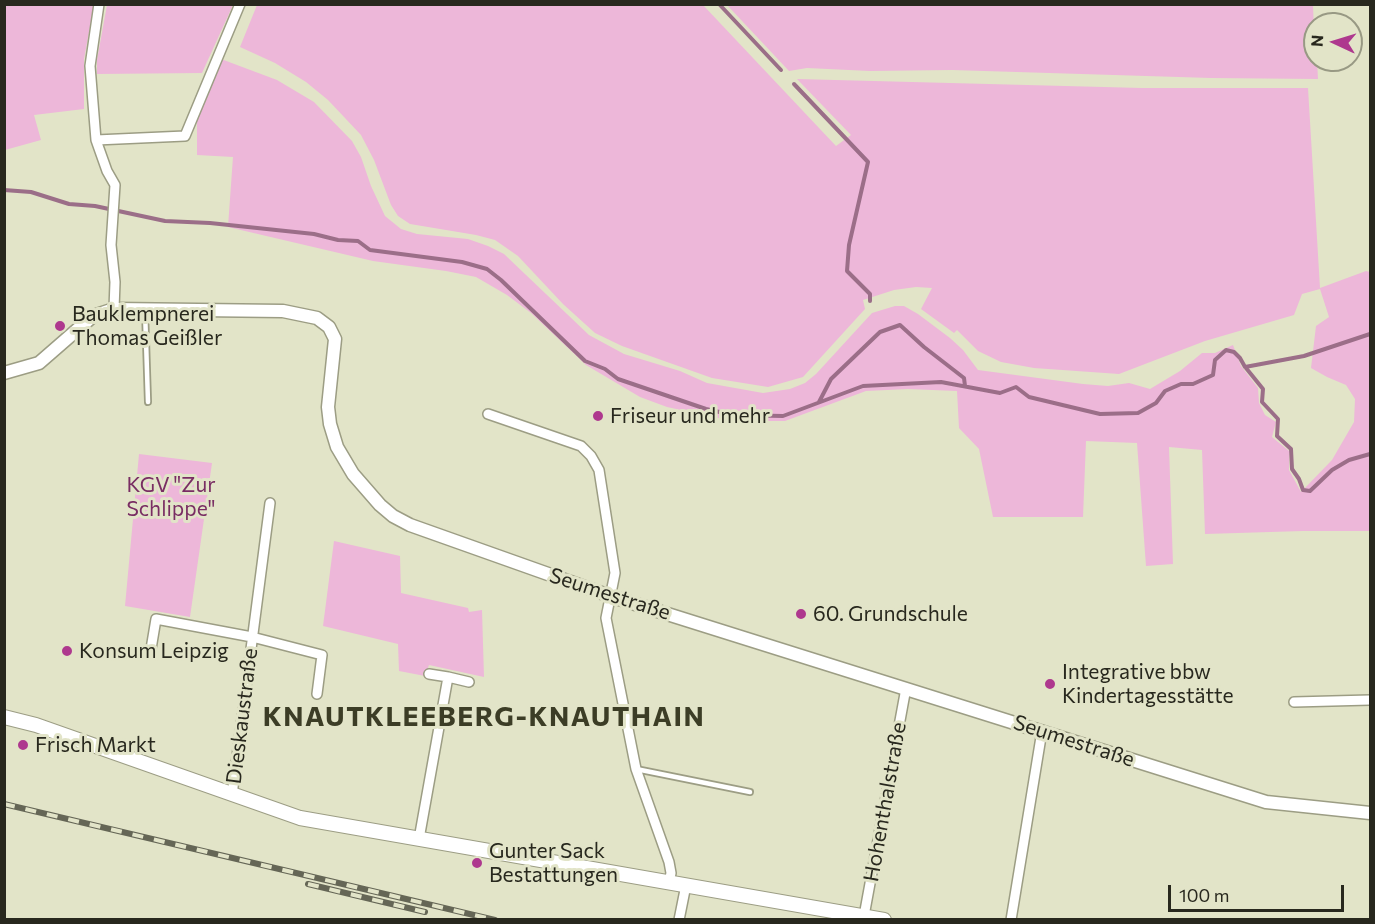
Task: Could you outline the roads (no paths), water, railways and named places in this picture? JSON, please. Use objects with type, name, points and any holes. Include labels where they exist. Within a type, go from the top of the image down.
[{"type":"main road","points":[[4,717],[36,725],[300,818],[884,920]]},
{"type":"street","points":[[99,4],[90,66],[96,140],[107,171],[115,185],[111,245],[115,282],[114,309]]},
{"type":"street","points":[[96,140],[185,136],[240,4]]},
{"type":"street","name":"Seumestraße","points":[[4,373],[39,363],[93,316],[114,309],[283,311],[317,318],[330,327],[335,339],[328,407],[337,447],[353,474],[380,505],[393,516],[418,528],[610,596],[1266,802],[1371,813]]},
{"type":"street","points":[[489,414],[581,446],[591,456],[599,470],[615,573],[606,618],[636,769],[669,862],[671,873],[669,883]]},
{"type":"street","name":"Dieskaustraße","points":[[232,795],[270,503]]},
{"type":"street","name":"Dieskaustraße","points":[[151,649],[156,619],[252,637],[322,655],[317,694]]},
{"type":"street","points":[[429,674],[469,682]]},
{"type":"street","points":[[419,839],[448,677]]},
{"type":"street","name":"Hohenthalstraße","points":[[864,916],[906,688]]},
{"type":"street","points":[[1294,702],[1371,700]]},
{"type":"street","points":[[1011,920],[1042,730]]},
{"type":"street","points":[[679,920],[686,885]]},
{"type":"lane","points":[[145,309],[148,402]]},
{"type":"lane","points":[[636,769],[750,792]]},
{"type":"waterway","points":[[719,4],[781,70]]},
{"type":"waterway","points":[[794,84],[868,162],[849,245],[847,271],[870,294],[870,301]]},
{"type":"waterway","points":[[4,190],[31,192],[69,204],[95,206],[165,221],[210,223],[358,241],[370,250],[462,262],[487,269],[585,361],[605,369],[618,379],[706,409],[733,415],[783,416],[863,386],[941,382],[1000,393],[1016,387],[1029,397],[1100,414],[1138,413],[1156,403],[1165,391],[1181,384],[1193,384],[1213,375],[1215,360],[1226,350],[1234,352],[1245,367],[1304,356],[1370,334]]},
{"type":"waterway","points":[[819,402],[831,379],[880,332],[900,325],[964,378],[965,386]]},
{"type":"waterway","points":[[1246,368],[1263,389],[1262,402],[1278,419],[1277,436],[1291,449],[1292,469],[1303,490],[1310,491],[1332,470],[1349,460],[1370,454]]},
{"type":"railway","points":[[4,804],[495,920]]},
{"type":"railway","points":[[308,884],[425,912]]},
{"type":"place","name":"Bauklempnerei Thomas Geißler","points":[[60,326]]},
{"type":"place","name":"Friseur und mehr","points":[[598,416]]},
{"type":"place","name":"60. Grundschule","points":[[801,614]]},
{"type":"place","name":"Konsum Leipzig","points":[[67,651]]},
{"type":"place","name":"Integrative bbw Kindertagesstätte","points":[[1050,684]]},
{"type":"place","name":"Frisch Markt","points":[[23,745]]},
{"type":"place","name":"Gunter Sack Bestattungen","points":[[477,863]]},
{"type":"district","name":"KNAUTKLEEBERG-KNAUTHAIN","points":[[484,717]]},
{"type":"park label","name":"KGV \"Zur Schlippe\"","points":[[171,497]]}]
